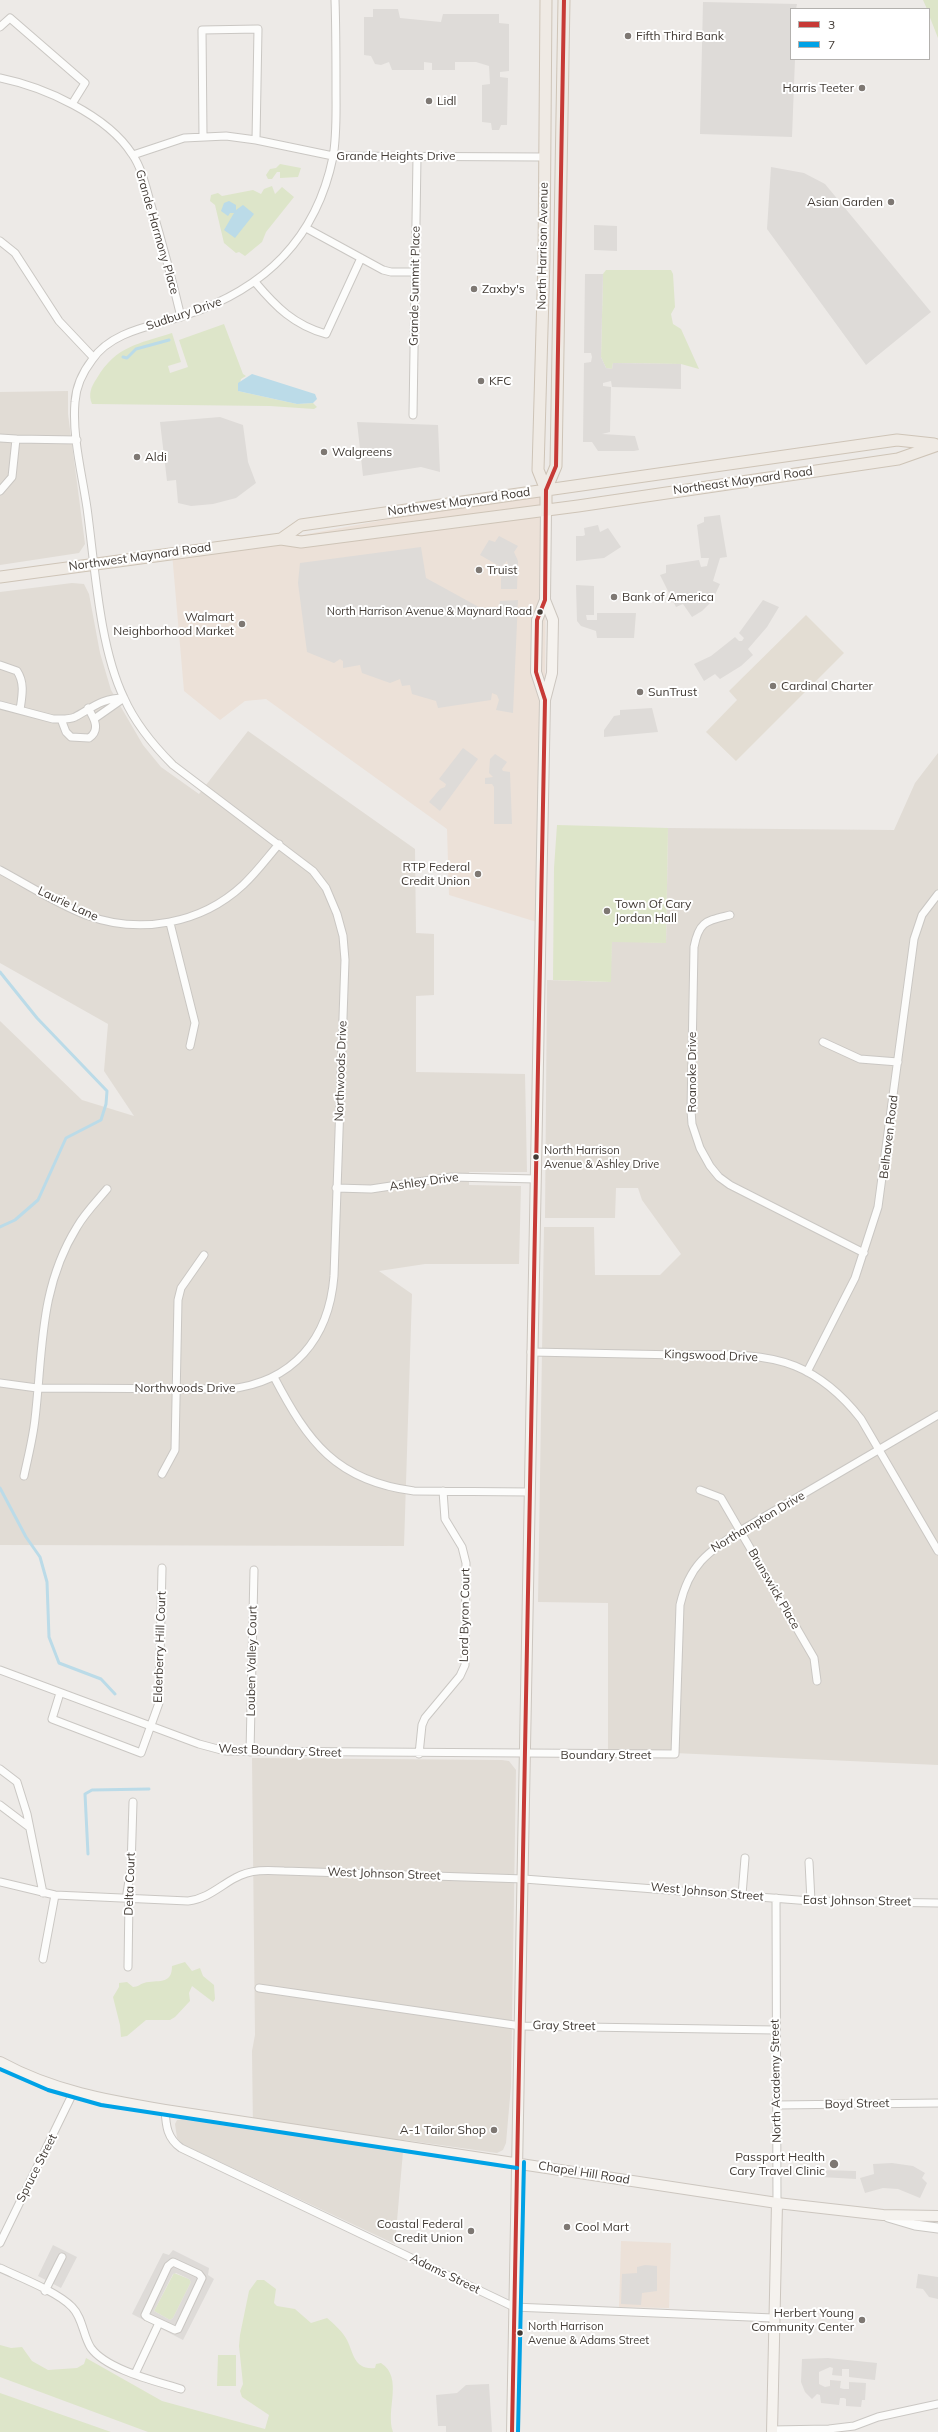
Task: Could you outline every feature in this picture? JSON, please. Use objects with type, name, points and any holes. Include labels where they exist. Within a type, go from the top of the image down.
[{"type":"main road","name":"North Harrison Avenue","points":[[545,700],[536,672],[537,620],[545,600],[546,490],[538,470],[546,0]]},
{"type":"main road","name":"North Harrison Avenue","points":[[546,490],[556,466],[564,0]]},
{"type":"main road","name":"Northeast Maynard Road","points":[[546,490],[897,440],[938,445]]},
{"type":"main road","name":"Northeast Maynard Road","points":[[546,509],[898,459],[938,445]]},
{"type":"main road","name":"Northwest Maynard Road","points":[[281,539],[301,525],[546,490]]},
{"type":"main road","name":"Northwest Maynard Road","points":[[0,577],[281,539],[301,542],[546,509]]},
{"type":"main road","name":"North Harrison Avenue","points":[[512,2432],[524,1878],[531,1352],[536,1179],[545,700],[552,673],[553,620],[545,600]]},
{"type":"main road","name":"Chapel Hill Road","points":[[0,2062],[38,2080],[73,2093],[165,2110],[518,2162],[777,2203],[883,2215],[938,2216]]},
{"type":"main road","name":"North Academy Street","points":[[772,2431],[773,2318],[777,2203]]},
{"type":"street","name":"Sudbury Drive","points":[[95,563],[77,440],[75,405],[76,390],[84,371],[93,357],[110,342],[122,336],[181,317],[230,297],[256,282],[283,257],[306,228],[323,191],[333,156],[336,125],[335,0]]},
{"type":"street","points":[[0,27],[10,18],[84,83],[72,104]]},
{"type":"street","points":[[203,136],[202,30],[258,29],[256,140]]},
{"type":"street","name":"Grande Harmony Place","points":[[0,78],[23,83],[72,104],[105,126],[122,140],[133,155],[156,220],[181,317]]},
{"type":"street","name":"Grande Heights Drive","points":[[133,155],[166,142],[203,136],[256,140],[333,156],[544,157]]},
{"type":"street","name":"Grande Summit Place","points":[[413,415],[417,157]]},
{"type":"street","points":[[306,228],[361,258],[391,272],[415,272]]},
{"type":"street","points":[[0,241],[15,253],[59,321],[93,357]]},
{"type":"street","points":[[256,282],[277,308],[296,321],[326,334],[361,258]]},
{"type":"street","points":[[0,438],[77,440]]},
{"type":"street","points":[[0,491],[12,478],[16,439]]},
{"type":"street","name":"Northwoods Drive","points":[[0,1383],[37,1388],[241,1388],[274,1377],[290,1366],[314,1342],[328,1310],[334,1276],[345,960],[343,936],[337,914],[322,884],[312,871],[173,765],[154,745],[124,698],[106,645],[95,563]]},
{"type":"street","points":[[0,665],[17,671],[21,677],[23,686],[20,710]]},
{"type":"street","points":[[0,705],[53,719],[61,719],[74,718],[88,708],[112,698],[124,698]]},
{"type":"street","points":[[94,719],[124,698]]},
{"type":"street","points":[[61,719],[66,732],[71,737],[83,739],[93,735],[96,730],[94,719],[88,708]]},
{"type":"street","name":"Laurie Lane","points":[[0,870],[85,915],[103,921],[142,926],[170,923],[210,908],[232,894],[253,875],[278,844]]},
{"type":"street","name":"Belhaven Road","points":[[807,1372],[843,1303],[874,1226],[883,1185],[914,939],[922,915],[938,894]]},
{"type":"street","name":"Roanoke Drive","points":[[730,915],[708,920],[702,925],[694,947],[691,1104],[692,1124],[700,1148],[710,1166],[730,1185],[864,1253]]},
{"type":"street","points":[[170,923],[195,1023],[190,1046]]},
{"type":"street","points":[[823,1042],[860,1059],[898,1062]]},
{"type":"street","name":"Ashley Drive","points":[[336,1188],[371,1189],[451,1176],[536,1179]]},
{"type":"street","points":[[24,1476],[34,1426],[44,1317],[59,1264],[77,1226],[107,1189]]},
{"type":"street","points":[[162,1474],[174,1450],[178,1300],[182,1288],[204,1255]]},
{"type":"street","name":"Kingswood Drive","points":[[531,1352],[749,1356],[786,1363],[807,1372],[829,1385],[847,1401],[880,1450],[938,1551]]},
{"type":"street","points":[[274,1377],[307,1433],[317,1446],[340,1465],[355,1474],[384,1486],[414,1491],[530,1492]]},
{"type":"street","name":"Northampton Drive","points":[[675,1742],[678,1624],[683,1592],[690,1575],[700,1561],[709,1551],[740,1531],[938,1415]]},
{"type":"street","name":"Brunswick Place","points":[[700,1490],[721,1498],[814,1658],[817,1681]]},
{"type":"street","name":"Lord Byron Court","points":[[419,1754],[422,1724],[425,1718],[460,1676],[464,1665],[466,1563],[462,1547],[445,1519],[443,1491]]},
{"type":"street","name":"Elderberry Hill Court","points":[[60,1693],[52,1718],[141,1753],[152,1726],[159,1703],[162,1568]]},
{"type":"street","name":"Louben Valley Court","points":[[250,1752],[254,1570]]},
{"type":"street","name":"West Boundary Street","points":[[0,1670],[212,1748],[250,1752],[526,1755]]},
{"type":"street","name":"Boundary Street","points":[[526,1755],[675,1754],[675,1742]]},
{"type":"street","points":[[0,1769],[17,1782],[29,1827],[43,1893]]},
{"type":"street","name":"Delta Court","points":[[128,1967],[129,1900],[127,1893],[133,1802]]},
{"type":"street","points":[[0,1805],[29,1827]]},
{"type":"street","points":[[742,1895],[745,1858]]},
{"type":"street","points":[[809,1862],[811,1901]]},
{"type":"street","name":"West Johnson Street","points":[[0,1882],[55,1895],[129,1900],[198,1900],[236,1877],[262,1870],[524,1878],[776,1898]]},
{"type":"street","points":[[43,1959],[55,1895]]},
{"type":"street","name":"East Johnson Street","points":[[776,1898],[811,1901],[938,1903]]},
{"type":"street","name":"North Academy Street","points":[[776,1898],[775,2030],[777,2203]]},
{"type":"street","name":"Gray Street","points":[[259,1988],[521,2026],[775,2030]]},
{"type":"street","name":"Spruce Street","points":[[0,2243],[73,2093]]},
{"type":"street","name":"Boyd Street","points":[[777,2104],[938,2103]]},
{"type":"street","name":"Adams Street","points":[[165,2110],[166,2127],[170,2138],[181,2148],[514,2307],[773,2318]]},
{"type":"street","points":[[883,2215],[915,2225],[938,2228]]},
{"type":"street","points":[[45,2291],[62,2257]]},
{"type":"street","points":[[176,2262],[200,2275],[201,2280],[178,2329],[173,2330],[159,2323],[147,2317],[145,2313],[170,2263],[176,2262]]},
{"type":"street","points":[[0,2268],[73,2307],[90,2345],[96,2354],[135,2374],[181,2389]]},
{"type":"street","points":[[135,2374],[159,2323]]},
{"type":"street","points":[[772,2431],[829,2429],[854,2426],[878,2417],[938,2404]]},
{"type":"shaded area","points":[[703,2],[797,4],[796,8],[790,8],[790,60],[795,60],[792,137],[700,134]]},
{"type":"shaded area","points":[[373,9],[398,9],[400,18],[441,22],[443,14],[499,14],[499,23],[509,24],[509,71],[500,72],[500,77],[508,78],[507,125],[501,125],[499,130],[492,130],[491,123],[482,122],[482,85],[490,84],[489,66],[476,62],[455,62],[455,70],[432,70],[432,63],[424,62],[424,70],[392,70],[389,62],[381,65],[375,64],[371,56],[364,55],[364,17],[373,17]]},
{"type":"shaded area","points":[[771,167],[804,173],[825,184],[931,312],[866,365],[767,229]]},
{"type":"shaded area","points":[[594,225],[617,226],[617,251],[594,250]]},
{"type":"shaded area","points":[[585,274],[603,274],[601,357],[606,368],[612,369],[613,363],[681,364],[681,389],[612,387],[611,381],[603,383],[603,386],[611,387],[610,432],[602,434],[635,436],[639,450],[598,451],[592,442],[583,442],[584,363],[591,362],[592,357],[591,353],[584,353]]},
{"type":"shaded area","points":[[68,391],[68,414],[85,544],[79,553],[0,565],[0,392]]},
{"type":"shaded area","points":[[220,417],[243,425],[248,462],[256,483],[236,498],[213,504],[191,506],[178,503],[176,480],[167,481],[160,422]]},
{"type":"shaded area","points":[[357,422],[438,425],[440,472],[421,467],[363,476]]},
{"type":"shaded area","points":[[546,490],[545,728],[540,923],[449,895],[447,829],[266,699],[245,701],[220,720],[184,691],[172,553],[281,539]]},
{"type":"shaded area","points":[[720,515],[727,557],[720,558],[713,581],[720,584],[712,601],[702,611],[692,617],[683,604],[676,607],[660,575],[666,573],[666,565],[699,560],[701,567],[707,566],[709,558],[701,558],[697,525],[704,522],[704,517]]},
{"type":"shaded area","points":[[598,525],[600,532],[608,528],[621,547],[604,558],[576,561],[576,536],[585,535],[584,528]]},
{"type":"shaded area","points":[[499,536],[518,546],[514,552],[518,561],[517,589],[501,589],[501,571],[509,569],[507,561],[501,567],[480,555],[489,540],[495,542]]},
{"type":"shaded area","points":[[421,547],[426,578],[497,617],[500,601],[518,600],[513,713],[496,710],[499,700],[497,695],[492,693],[491,700],[438,708],[436,701],[412,694],[410,685],[402,686],[400,679],[390,683],[362,673],[360,665],[343,668],[343,661],[340,659],[334,663],[307,652],[298,583],[300,563]]},
{"type":"shaded area","points":[[72,583],[84,584],[89,594],[100,653],[111,690],[143,745],[161,767],[199,794],[248,731],[415,849],[416,933],[434,934],[434,995],[416,996],[416,1072],[525,1074],[527,1172],[469,1172],[469,1185],[521,1186],[519,1264],[425,1264],[379,1271],[412,1294],[404,1546],[0,1545],[0,1021],[82,1100],[134,1116],[104,1071],[108,1024],[0,963],[0,592]]},
{"type":"shaded area","points":[[576,585],[594,586],[594,615],[586,615],[587,620],[597,620],[597,613],[636,613],[634,638],[597,638],[596,631],[581,626],[577,621]]},
{"type":"shaded area","points":[[763,600],[779,607],[767,627],[748,649],[753,655],[741,666],[720,679],[715,674],[704,681],[694,664],[711,656],[735,637],[739,641],[742,641],[744,638],[739,633]]},
{"type":"shaded area","name":"Cardinal Charter","points":[[806,615],[844,653],[736,761],[706,732],[737,700],[729,691]]},
{"type":"shaded area","points":[[652,708],[658,732],[604,737],[604,730],[614,716],[620,715],[620,710]]},
{"type":"shaded area","points":[[463,748],[478,759],[440,811],[429,802],[440,789],[445,787],[446,784],[439,779]]},
{"type":"shaded area","points":[[938,753],[938,1765],[608,1750],[608,1603],[538,1602],[544,1227],[594,1227],[595,1275],[660,1275],[681,1254],[642,1200],[638,1188],[616,1188],[615,1218],[545,1218],[547,980],[610,982],[612,941],[666,943],[668,828],[894,830],[915,783]]},
{"type":"shaded area","points":[[495,754],[507,762],[502,769],[503,771],[510,772],[512,824],[494,824],[494,787],[492,784],[485,784],[485,778],[493,777],[489,773],[490,759]]},
{"type":"shaded area","points":[[252,1758],[502,1760],[509,1761],[516,1770],[511,2086],[506,2143],[503,2150],[497,2153],[404,2140],[395,2244],[182,2144],[177,2138],[175,2124],[177,2120],[182,2119],[253,2130],[252,2051],[255,2035]]},
{"type":"shaded area","points":[[892,2163],[913,2166],[925,2173],[922,2178],[927,2183],[920,2198],[898,2189],[883,2188],[865,2193],[860,2178],[874,2174],[873,2164]]},
{"type":"shaded area","points":[[821,2170],[856,2171],[856,2179],[821,2177]]},
{"type":"shaded area","points":[[621,2241],[671,2243],[669,2308],[619,2307]]},
{"type":"shaded area","points":[[53,2245],[77,2257],[61,2288],[38,2276]]},
{"type":"shaded area","points":[[173,2250],[209,2268],[208,2275],[214,2279],[183,2340],[132,2314],[163,2253],[169,2255]],"holes":[[[176,2273],[189,2279],[191,2282],[173,2318],[170,2320],[154,2311],[173,2274]]]},
{"type":"shaded area","points":[[645,2265],[657,2266],[657,2291],[642,2293],[641,2305],[621,2304],[622,2274],[637,2273],[637,2267]]},
{"type":"shaded area","points":[[918,2274],[938,2277],[938,2299],[929,2297],[923,2289],[916,2288]]},
{"type":"shaded area","points":[[828,2358],[877,2363],[875,2380],[849,2377],[849,2369],[842,2369],[842,2376],[832,2375],[833,2368],[830,2367],[819,2372],[819,2384],[825,2387],[830,2386],[830,2380],[841,2381],[840,2388],[844,2389],[849,2389],[849,2382],[866,2383],[865,2400],[862,2400],[861,2407],[846,2406],[846,2399],[844,2398],[840,2398],[839,2405],[821,2403],[820,2395],[817,2394],[812,2399],[805,2392],[801,2382],[802,2359]]},
{"type":"shaded area","points":[[489,2384],[492,2432],[446,2432],[446,2426],[438,2426],[436,2395],[457,2393],[466,2385]]},
{"type":"green space","points":[[923,0],[938,0],[938,38],[930,18],[930,8],[927,8]]},
{"type":"green space","points":[[280,164],[301,168],[298,177],[280,178],[280,172],[277,172],[272,179],[268,179],[266,175],[270,169],[276,168]]},
{"type":"green space","points":[[272,186],[275,194],[282,187],[294,197],[266,232],[262,242],[245,256],[239,252],[236,253],[224,243],[215,205],[210,201],[211,195],[218,193],[222,196],[253,190],[261,194],[264,189]]},
{"type":"green space","points":[[606,270],[671,270],[673,274],[675,307],[671,314],[673,324],[681,329],[699,369],[681,364],[613,363],[612,369],[606,368],[601,357],[603,274]]},
{"type":"green space","points":[[224,324],[243,374],[246,376],[241,379],[238,391],[297,404],[313,403],[317,407],[314,409],[270,406],[92,404],[90,394],[93,384],[104,367],[120,353],[138,344],[172,333],[181,362],[168,366],[170,373],[188,367],[179,340]]},
{"type":"green space","points":[[557,825],[668,828],[666,943],[612,942],[611,982],[553,980],[554,868]]},
{"type":"green space","points":[[185,1962],[192,1971],[200,1968],[203,1976],[214,1985],[215,1999],[213,2002],[192,1986],[189,1993],[190,2001],[175,2017],[170,2020],[146,2020],[127,2036],[121,2037],[120,2025],[113,1997],[119,1987],[119,1983],[127,1982],[133,1987],[136,1987],[144,1983],[167,1979],[171,1972],[172,1966]]},
{"type":"green space","points":[[174,2273],[189,2279],[191,2282],[173,2318],[170,2320],[154,2311]]},
{"type":"green space","points":[[257,2280],[264,2280],[276,2289],[274,2303],[277,2306],[295,2309],[311,2323],[327,2318],[345,2337],[353,2356],[359,2364],[368,2368],[375,2368],[376,2364],[381,2363],[388,2369],[393,2386],[391,2423],[393,2432],[148,2432],[0,2377],[0,2345],[11,2348],[22,2347],[32,2361],[48,2370],[77,2368],[84,2364],[86,2358],[162,2401],[265,2429],[269,2415],[242,2397],[240,2391],[243,2384],[239,2346],[240,2335],[249,2291]]},
{"type":"green space","points":[[218,2355],[236,2355],[236,2386],[217,2386]]},
{"type":"green space","points":[[0,2393],[111,2432],[0,2432]]},
{"type":"water","points":[[229,201],[236,205],[236,210],[243,205],[254,214],[235,238],[224,230],[234,213],[230,213],[228,216],[221,211],[224,203]]},
{"type":"water","points":[[252,374],[315,394],[317,399],[313,403],[297,404],[238,391],[238,383]]},
{"type":"waterway","points":[[123,357],[127,358],[136,349],[169,340]]},
{"type":"waterway","points":[[0,972],[37,1018],[107,1091],[106,1104],[101,1120],[66,1138],[38,1200],[15,1220],[0,1227]]},
{"type":"waterway","points":[[0,1488],[26,1537],[40,1557],[47,1582],[49,1637],[59,1663],[101,1679],[115,1694]]},
{"type":"waterway","points":[[88,1854],[85,1794],[92,1790],[149,1789]]},
{"type":"transit line","name":"3","points":[[512,2432],[545,700],[536,672],[537,620],[545,600],[546,490],[556,466],[564,0]]},
{"type":"transit line","name":"7","points":[[0,2069],[48,2090],[101,2105],[517,2168]]},
{"type":"transit line","name":"7","points":[[518,2432],[524,2162]]},
{"type":"place","name":"Fifth Third Bank","points":[[628,36]]},
{"type":"place","name":"Harris Teeter","points":[[862,88]]},
{"type":"place","name":"Lidl","points":[[429,101]]},
{"type":"place","name":"Asian Garden","points":[[891,202]]},
{"type":"place","name":"Zaxby's","points":[[474,289]]},
{"type":"place","name":"KFC","points":[[481,381]]},
{"type":"place","name":"Walgreens","points":[[324,452]]},
{"type":"place","name":"Aldi","points":[[137,457]]},
{"type":"place","name":"Truist","points":[[479,570]]},
{"type":"place","name":"Bank of America","points":[[614,597]]},
{"type":"place","name":"North Harrison Avenue & Maynard Road","points":[[540,612]]},
{"type":"place","name":"Walmart Neighborhood Market","points":[[242,624]]},
{"type":"place","name":"Cardinal Charter","points":[[773,686]]},
{"type":"place","name":"SunTrust","points":[[640,692]]},
{"type":"place","name":"RTP Federal Credit Union","points":[[478,874]]},
{"type":"place","name":"Town Of Cary Jordan Hall","points":[[607,911]]},
{"type":"place","name":"North Harrison Avenue & Ashley Drive","points":[[536,1157]]},
{"type":"place","name":"A-1 Tailor Shop","points":[[494,2130]]},
{"type":"place","name":"Passport Health Cary Travel Clinic","points":[[834,2164]]},
{"type":"place","name":"Cool Mart","points":[[567,2227]]},
{"type":"place","name":"Coastal Federal Credit Union","points":[[471,2231]]},
{"type":"place","name":"Herbert Young Community Center","points":[[862,2320]]},
{"type":"place","name":"North Harrison Avenue & Adams Street","points":[[520,2333]]}]
